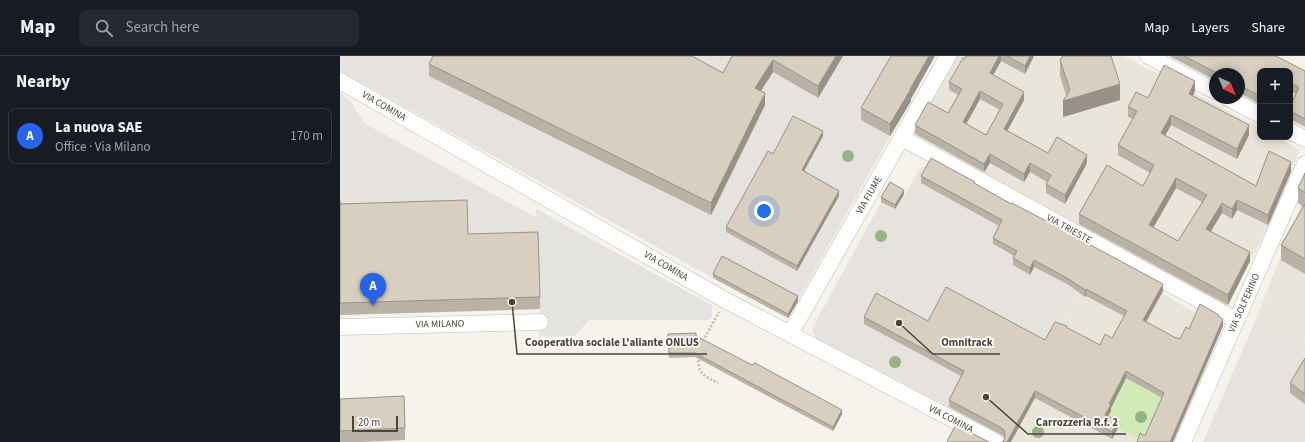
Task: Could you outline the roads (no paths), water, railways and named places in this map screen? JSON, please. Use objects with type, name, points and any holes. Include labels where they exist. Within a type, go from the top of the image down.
[{"type":"street","name":"VIA FIUME","points":[[790,334],[948,56]]},
{"type":"street","points":[[1148,56],[1209,88]]},
{"type":"street","name":"VIA COMINA","points":[[340,82],[725,300],[996,442]]},
{"type":"street","points":[[1239,104],[1257,113]]},
{"type":"street","points":[[1293,133],[1305,139]]},
{"type":"street","name":"VIA TRIESTE","points":[[902,138],[1236,320]]},
{"type":"street","name":"VIA SOLFERINO","points":[[1183,442],[1305,164]]},
{"type":"street","name":"VIA MILANO","points":[[340,327],[540,322]]},
{"type":"place","name":"Cooperativa sociale L'aliante ONLUS","points":[[512,302]]},
{"type":"place","name":"La nuova SAE","points":[[373,306]]},
{"type":"place","name":"Omnitrack","points":[[899,323]]},
{"type":"place","name":"Carrozzeria R.f. 2","points":[[986,397]]}]
